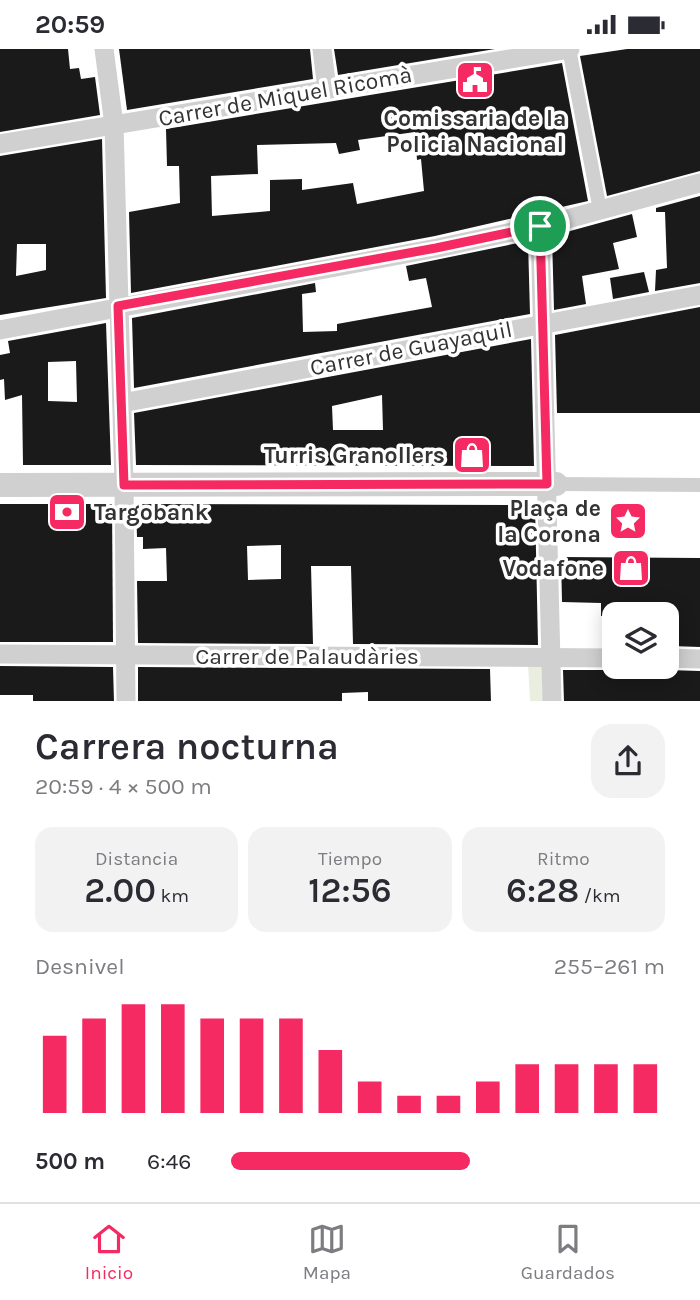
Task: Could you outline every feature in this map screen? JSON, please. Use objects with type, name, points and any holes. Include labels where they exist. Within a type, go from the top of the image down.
[{"type":"street","points":[[104,49],[114,125],[124,485],[125,701]]},
{"type":"street","points":[[322,49],[327,89]]},
{"type":"street","points":[[569,49],[600,210]]},
{"type":"street","name":"Carrer de Miquel Ricomà","points":[[0,144],[569,49]]},
{"type":"street","points":[[0,330],[436,248],[540,226],[700,183]]},
{"type":"street","points":[[540,226],[551,484],[552,701]]},
{"type":"street","name":"Carrer de Guayaquil","points":[[122,403],[700,295]]},
{"type":"street","points":[[0,485],[700,485]]},
{"type":"street","name":"Carrer de Palaudàries","points":[[0,654],[602,658]]},
{"type":"street","points":[[679,658],[700,659]]},
{"type":"green space","points":[[542,662],[543,701],[530,701],[528,663]]},
{"type":"building","points":[[0,49],[68,49],[70,69],[79,68],[81,79],[95,77],[100,115],[0,132]]},
{"type":"building","points":[[119,49],[310,49],[313,79],[127,110]]},
{"type":"building","points":[[334,49],[495,49],[338,75]]},
{"type":"building","points":[[627,49],[700,49],[700,171],[607,196],[580,56]]},
{"type":"building","points":[[562,63],[588,201],[435,236],[131,293],[129,212],[180,203],[179,166],[167,166],[166,129]],"holes":[[[415,132],[417,160],[421,159],[424,191],[357,204],[353,183],[302,190],[302,179],[270,180],[270,211],[212,216],[211,176],[258,174],[257,145],[336,143],[339,154],[360,150],[358,140]]]},
{"type":"building","points":[[102,139],[106,298],[0,315],[0,156]],"holes":[[[17,244],[46,244],[46,270],[16,276]]]},
{"type":"building","points":[[700,196],[700,283],[655,291],[656,270],[667,268],[665,212],[656,212],[656,208]]},
{"type":"building","points":[[632,214],[637,237],[613,243],[619,269],[582,276],[586,304],[554,310],[552,236]]},
{"type":"building","points":[[528,241],[530,314],[134,388],[132,318],[315,283],[316,292],[302,294],[303,332],[337,331],[337,324],[432,307],[426,278],[409,281],[406,266]]},
{"type":"building","points":[[644,272],[649,292],[613,299],[610,278]]},
{"type":"building","points":[[700,307],[700,413],[557,413],[555,335]]},
{"type":"building","points":[[106,323],[111,465],[23,465],[22,395],[5,400],[4,379],[0,380],[0,355],[10,353],[8,341]],"holes":[[[76,361],[77,402],[48,401],[48,362]]]},
{"type":"building","points":[[531,339],[534,466],[136,465],[134,413]],"holes":[[[382,395],[383,430],[333,430],[332,406]]]},
{"type":"building","points":[[0,504],[112,504],[113,642],[0,642]]},
{"type":"building","points":[[136,504],[535,505],[538,645],[353,644],[351,566],[311,566],[313,644],[138,643],[137,581],[167,581],[166,548],[143,549],[143,537],[137,537]],"holes":[[[281,545],[281,579],[248,580],[247,546]]]},
{"type":"building","points":[[561,557],[700,558],[700,647],[679,646],[679,602],[602,602],[601,616],[601,603],[562,602]]},
{"type":"building","points":[[0,666],[113,667],[114,701],[33,701],[33,695],[0,695]]},
{"type":"building","points":[[138,667],[490,669],[491,701],[368,701],[368,692],[342,693],[342,701],[138,701]]},
{"type":"building","points":[[563,670],[602,670],[602,679],[679,679],[679,670],[700,671],[700,701],[564,701]]},
{"type":"place","name":"Comissaria de la Policia Nacional","points":[[475,80]]},
{"type":"place","name":"Turris Granollers","points":[[472,455]]},
{"type":"place","name":"Targobank","points":[[67,512]]},
{"type":"place","name":"Plaça de la Corona","points":[[628,521]]},
{"type":"place","name":"Vodafone","points":[[631,568]]},
{"type":"route","points":[[540,226],[547,484],[124,485],[118,306],[436,248],[540,226]]}]
